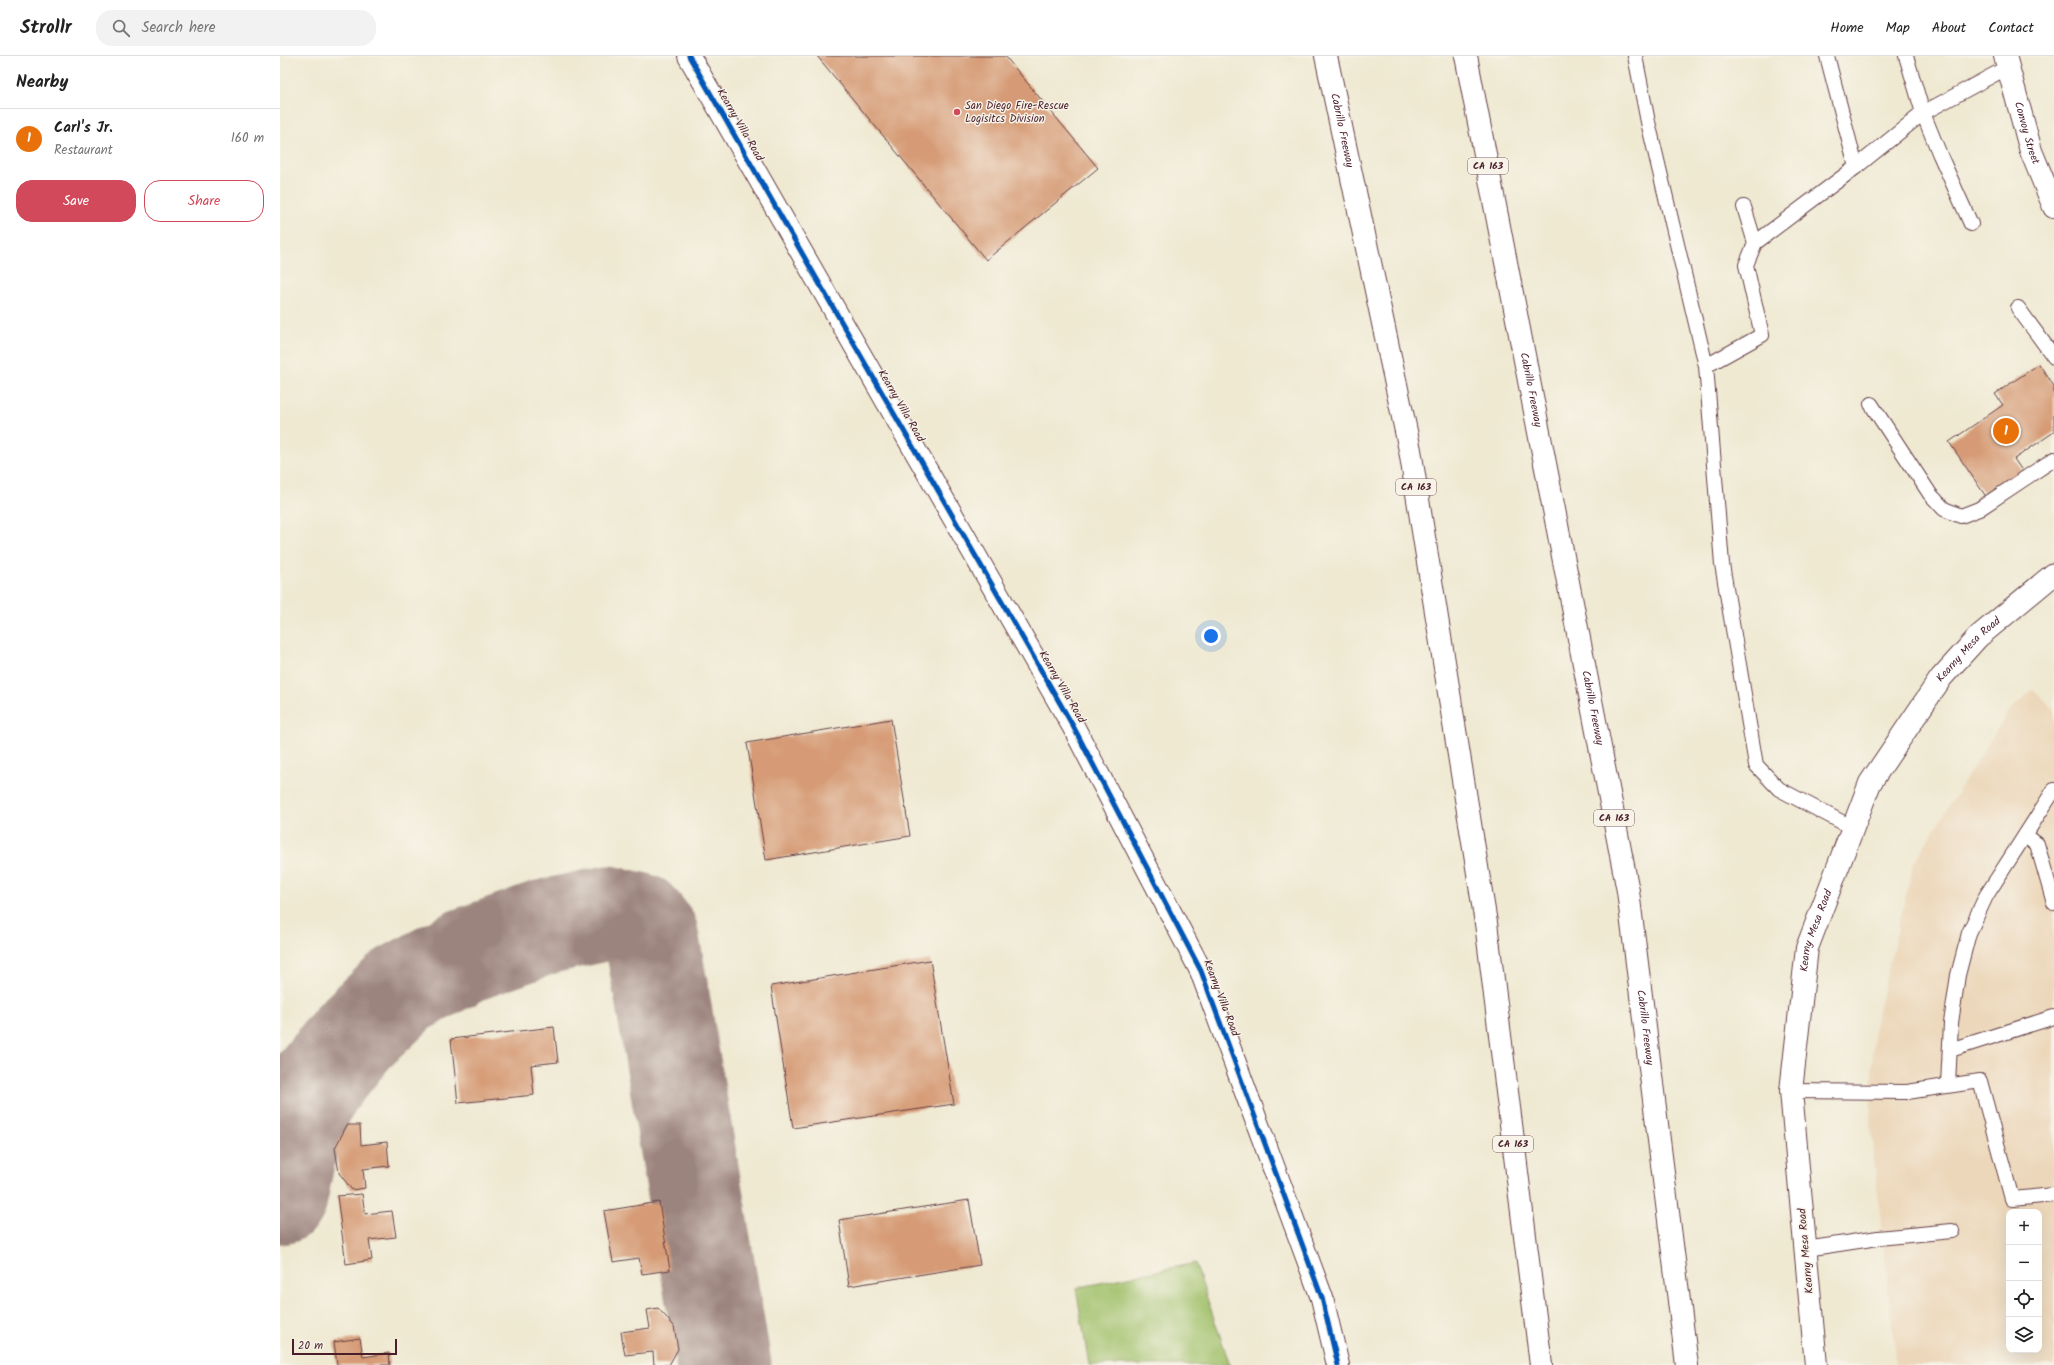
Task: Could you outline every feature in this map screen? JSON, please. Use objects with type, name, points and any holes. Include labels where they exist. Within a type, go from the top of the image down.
[{"type":"main road","name":"Kearny Villa Road","points":[[689,56],[1073,726],[1201,971],[1322,1298],[1338,1365]]},
{"type":"main road","name":"Cabrillo Freeway","points":[[1326,56],[1411,458],[1486,923],[1541,1365]]},
{"type":"main road","name":"Cabrillo Freeway","points":[[1466,56],[1628,891],[1675,1256],[1687,1365]]},
{"type":"main road","name":"Convoy Street","points":[[2007,61],[2031,151],[2054,207]]},
{"type":"main road","name":"Kearny Mesa Road","points":[[1816,1365],[1792,1091],[1807,948],[1870,784],[1941,678],[1978,637],[2054,574]]},
{"type":"lane","points":[[1635,56],[1648,122],[1706,366],[1722,564],[1756,765],[1779,789],[1853,828]]},
{"type":"lane","points":[[1827,56],[1856,167]]},
{"type":"lane","points":[[1906,56],[1923,113],[1971,224]]},
{"type":"lane","points":[[1706,366],[1762,335],[1746,265],[1755,243],[1856,167],[1923,113],[2007,61]]},
{"type":"lane","points":[[1744,208],[1755,243]]},
{"type":"lane","points":[[2018,308],[2054,357]]},
{"type":"lane","points":[[1871,404],[1930,494],[1944,508],[1961,516],[1979,509],[2054,459]]},
{"type":"lane","points":[[1948,1085],[1951,1023],[1958,975],[1969,934],[1986,896],[2054,790]]},
{"type":"lane","points":[[2025,835],[2037,844],[2054,903]]},
{"type":"lane","points":[[1950,1050],[2054,1017]]},
{"type":"lane","points":[[1792,1091],[1907,1092],[1980,1081],[2012,1199],[2054,1195]]},
{"type":"lane","points":[[1806,1249],[1878,1238],[1952,1231]]},
{"type":"shaded area","points":[[2033,689],[2054,709],[2054,1365],[1896,1365],[1870,1120],[1874,1027],[1914,862],[2008,712]]},
{"type":"green space","points":[[1195,1263],[1230,1365],[1089,1365],[1076,1288]]},
{"type":"building","name":"San Diego Fire-Rescue Logisitcs Division","points":[[817,56],[1005,56],[1098,168],[986,260]]},
{"type":"building","points":[[2039,364],[2054,386],[2054,432],[2014,459],[2026,476],[1989,501],[1949,442],[2003,405],[1995,394]]},
{"type":"building","points":[[891,719],[910,836],[766,860],[747,743]]},
{"type":"building","points":[[930,960],[954,1104],[793,1128],[771,986]]},
{"type":"building","points":[[554,1027],[558,1062],[531,1065],[534,1095],[458,1103],[451,1039]]},
{"type":"building","points":[[347,1125],[360,1125],[361,1145],[387,1142],[389,1166],[363,1169],[365,1188],[352,1190],[339,1173],[335,1148]]},
{"type":"building","points":[[362,1194],[365,1214],[392,1211],[396,1237],[369,1240],[372,1260],[346,1264],[337,1196]]},
{"type":"building","points":[[969,1200],[980,1265],[849,1286],[839,1220]]},
{"type":"building","points":[[659,1202],[670,1270],[642,1274],[639,1258],[613,1262],[604,1211]]},
{"type":"building","points":[[658,1308],[674,1326],[678,1349],[669,1365],[654,1365],[653,1352],[625,1355],[621,1332],[650,1328],[647,1310]]},
{"type":"building","points":[[360,1338],[363,1357],[389,1353],[390,1365],[337,1365],[334,1342]]},
{"type":"taxiway","points":[[280,1197],[294,1126],[316,1083],[354,1036],[402,990],[467,955],[545,927],[608,913],[639,920],[651,935],[724,1365]]},
{"type":"cycle path","points":[[689,56],[1073,726],[1201,971],[1322,1298],[1338,1365]]},
{"type":"place","name":"San Diego Fire-Rescue Logisitcs Division","points":[[957,112]]},
{"type":"place","name":"Carl's Jr.","points":[[2006,431]]}]
